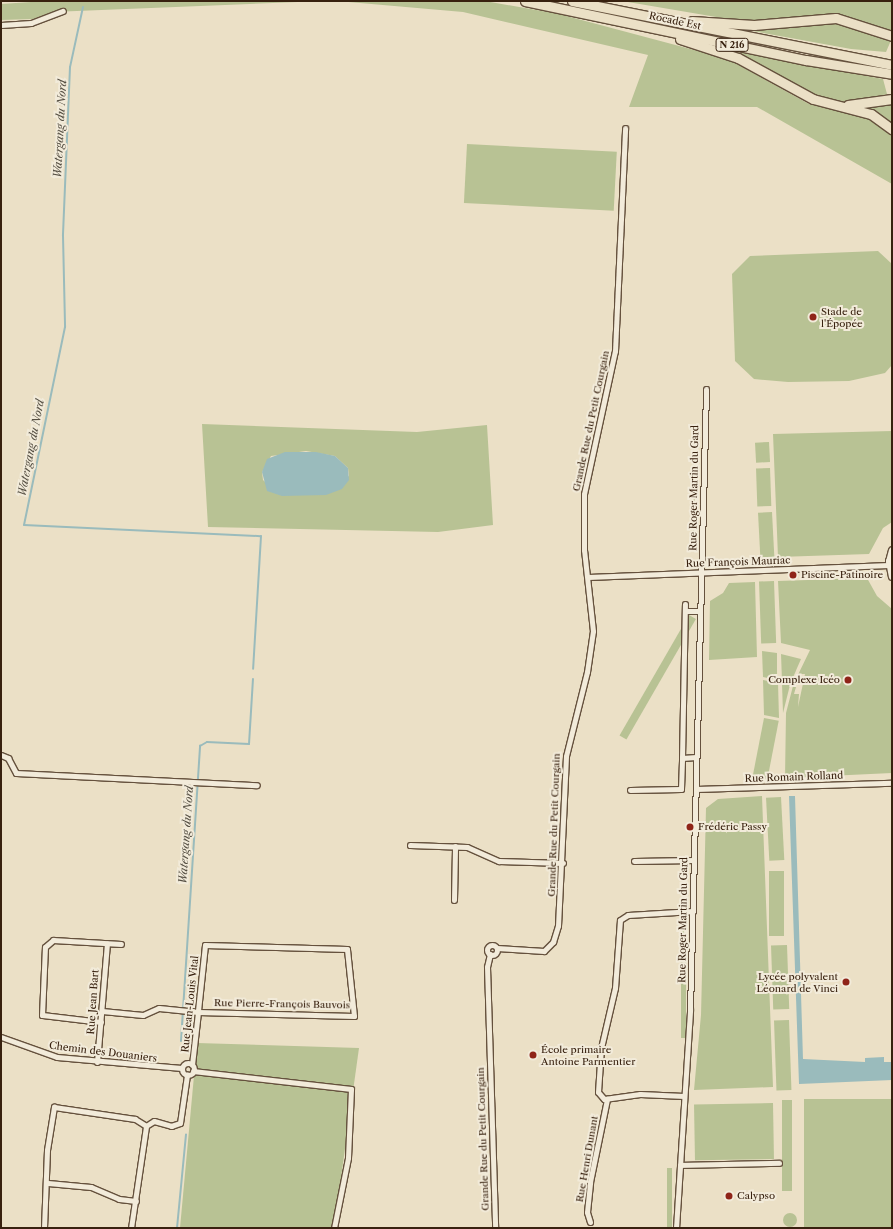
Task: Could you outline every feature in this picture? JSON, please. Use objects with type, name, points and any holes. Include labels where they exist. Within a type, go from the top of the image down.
[{"type":"highway","name":"Rocade Est","points":[[525,1],[869,66],[892,65]]},
{"type":"highway","name":"Rocade Est","points":[[572,1],[869,66],[892,74]]},
{"type":"highway","points":[[598,16],[717,50],[758,68],[806,96],[871,114],[892,129]]},
{"type":"highway","points":[[665,21],[682,19],[754,25],[836,18],[892,36]]},
{"type":"highway","points":[[836,105],[892,99]]},
{"type":"street","points":[[1,24],[31,23],[63,11]]},
{"type":"street","name":"Grande Rue du Petit Courgain","points":[[497,948],[542,952],[551,945],[558,926],[563,863],[566,756],[587,672],[593,631],[588,577],[584,494],[615,356],[626,128]]},
{"type":"street","name":"Rue Roger Martin du Gard","points":[[676,1228],[693,911],[706,389]]},
{"type":"street","points":[[892,550],[889,565],[892,576]]},
{"type":"street","name":"Rue François Mauriac","points":[[588,577],[889,565]]},
{"type":"street","points":[[630,790],[681,789],[685,604]]},
{"type":"street","points":[[685,611],[700,611]]},
{"type":"street","points":[[1,755],[8,758],[16,773],[257,785]]},
{"type":"street","points":[[682,758],[696,758]]},
{"type":"street","name":"Rue Romain Rolland","points":[[696,789],[892,783]]},
{"type":"street","points":[[410,845],[455,846],[471,848],[499,861],[563,863]]},
{"type":"street","points":[[454,900],[455,846]]},
{"type":"street","points":[[634,862],[694,860]]},
{"type":"street","points":[[684,1096],[640,1094],[607,1099],[599,1096],[598,1084],[602,1048],[615,988],[620,920],[628,915],[693,911]]},
{"type":"street","points":[[101,1022],[43,1016],[41,981],[45,947],[49,941],[121,944]]},
{"type":"street","name":"Rue Jean Bart","points":[[97,1062],[107,943]]},
{"type":"street","name":"Rue Pierre-François Bauvois","points":[[102,1011],[140,1015],[159,1008],[198,1012],[354,1016],[347,949],[205,945]]},
{"type":"street","name":"Rue Jean-Louis Vital","points":[[193,1071],[192,1065],[205,945]]},
{"type":"street","points":[[488,946],[497,948],[495,954],[490,954],[488,946]]},
{"type":"street","name":"Grande Rue du Petit Courgain","points":[[490,954],[487,967],[495,1228]]},
{"type":"street","name":"Chemin des Douaniers","points":[[1,1037],[52,1056],[97,1062],[182,1068]]},
{"type":"street","points":[[146,1126],[154,1121],[171,1126],[180,1123],[187,1074],[182,1068],[186,1063],[192,1065]]},
{"type":"street","points":[[187,1074],[193,1071],[351,1089],[348,1158],[334,1228]]},
{"type":"street","name":"Rue Henri Dunant","points":[[590,1222],[587,1212],[590,1182],[607,1099]]},
{"type":"street","points":[[44,1228],[48,1183],[47,1150],[54,1107],[135,1119],[146,1126]]},
{"type":"street","points":[[131,1228],[146,1126]]},
{"type":"street","points":[[680,1164],[779,1163]]},
{"type":"street","points":[[48,1183],[91,1187],[119,1199],[136,1201]]},
{"type":"green space","points":[[46,1],[323,1],[52,12],[33,19],[1,20],[1,4]]},
{"type":"green space","points":[[337,1],[485,1],[559,14],[728,59],[809,104],[871,119],[887,130],[892,137],[892,184],[757,107],[629,107],[648,55],[463,12]]},
{"type":"green space","points":[[622,1],[892,1],[892,38],[886,52],[851,49],[736,28],[728,19]]},
{"type":"green space","points":[[722,49],[883,79],[887,94],[852,103],[816,99]]},
{"type":"green space","points":[[892,103],[892,124],[861,108],[867,105]]},
{"type":"green space","points":[[467,144],[617,152],[614,211],[464,203]]},
{"type":"green space","name":"Stade de l'Épopée","points":[[878,251],[892,264],[892,365],[885,373],[849,381],[788,382],[754,379],[735,361],[732,274],[750,256]]},
{"type":"green space","points":[[202,424],[417,432],[487,425],[493,525],[438,532],[208,527]],"holes":[[[306,451],[335,456],[348,468],[349,476],[322,495],[280,495],[263,480],[262,472],[271,456]]]},
{"type":"green space","points":[[693,424],[695,424],[695,535],[693,535]]},
{"type":"green space","points":[[892,431],[892,522],[883,528],[869,554],[778,557],[773,434]]},
{"type":"green space","points":[[769,442],[770,462],[756,463],[755,443]]},
{"type":"green space","points":[[756,468],[770,468],[771,506],[757,506]]},
{"type":"green space","points":[[772,512],[774,557],[760,558],[758,513]]},
{"type":"green space","name":"Complexe Icéo","points":[[867,578],[877,596],[892,609],[892,773],[785,778],[786,713],[793,686],[796,687],[794,694],[799,694],[798,707],[805,674],[801,674],[797,684],[794,683],[810,650],[781,643],[778,581]]},
{"type":"green space","points":[[774,581],[776,643],[761,643],[759,582]]},
{"type":"green space","points":[[755,582],[757,657],[709,660],[710,601],[723,593],[729,583]]},
{"type":"green space","points":[[689,615],[696,619],[626,739],[620,735]]},
{"type":"green space","points":[[762,651],[777,653],[777,680],[763,677]]},
{"type":"green space","points":[[781,654],[801,659],[791,682],[782,681]]},
{"type":"green space","points":[[763,680],[778,683],[779,718],[764,715]]},
{"type":"green space","points":[[782,684],[790,685],[783,713]]},
{"type":"green space","points":[[764,718],[779,721],[767,781],[752,778]]},
{"type":"green space","points":[[762,796],[773,1087],[694,1090],[701,1015],[706,808],[718,799]]},
{"type":"green space","points":[[781,797],[784,860],[769,861],[766,798]]},
{"type":"green space","points":[[769,871],[784,871],[784,936],[769,936]]},
{"type":"green space","points":[[681,916],[686,916],[686,1038],[681,1038]]},
{"type":"green space","points":[[787,945],[789,1009],[773,1010],[771,946]]},
{"type":"green space","points":[[789,1020],[791,1090],[776,1090],[774,1021]]},
{"type":"green space","points":[[197,1043],[359,1048],[334,1228],[180,1228]]},
{"type":"green space","points":[[804,1099],[892,1099],[892,1228],[804,1228]]},
{"type":"green space","points":[[782,1100],[792,1100],[792,1191],[782,1191]]},
{"type":"green space","points":[[773,1103],[774,1159],[695,1160],[694,1104]]},
{"type":"green space","points":[[667,1168],[672,1168],[672,1228],[667,1228]]},
{"type":"green space","points":[[787,1213],[793,1213],[797,1217],[797,1223],[793,1227],[787,1227],[783,1223],[783,1217]]},
{"type":"water","points":[[285,452],[316,452],[335,456],[348,468],[349,480],[342,489],[326,495],[282,496],[267,491],[262,472],[267,459]]},
{"type":"water","points":[[789,796],[795,796],[803,1059],[865,1062],[865,1058],[884,1057],[884,1062],[892,1062],[892,1080],[799,1084]]},
{"type":"waterway","name":"Watergang du Nord","points":[[83,7],[70,67],[63,236],[65,327],[24,525],[261,536],[253,669]]},
{"type":"waterway","name":"Watergang du Nord","points":[[181,1041],[200,746],[207,742],[249,744],[253,679]]},
{"type":"waterway","name":"Watergang du Nord","points":[[177,1228],[186,1134]]},
{"type":"place","name":"Stade de l'Épopée","points":[[813,317]]},
{"type":"place","name":"Piscine-Patinoire","points":[[793,575]]},
{"type":"place","name":"Complexe Icéo","points":[[848,680]]},
{"type":"place","name":"Frédéric Passy","points":[[690,827]]},
{"type":"place","name":"Lycée polyvalent Léonard de Vinci","points":[[846,982]]},
{"type":"place","name":"École primaire Antoine Parmentier","points":[[533,1055]]},
{"type":"place","name":"Calypso","points":[[729,1196]]}]
